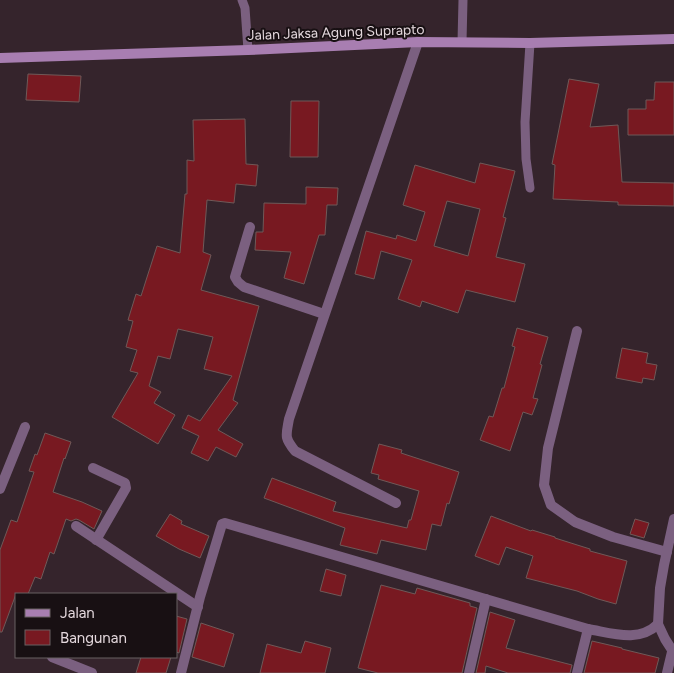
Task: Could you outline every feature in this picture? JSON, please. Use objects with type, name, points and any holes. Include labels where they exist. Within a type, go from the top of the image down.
[{"type":"main road","name":"Jalan Jaksa Agung Suprapto","points":[[0,58],[418,42],[530,43],[674,38]]},
{"type":"street","points":[[396,503],[296,451],[286,437],[289,419],[324,314],[418,42]]},
{"type":"street","points":[[250,227],[235,277],[238,282],[244,287],[324,314]]},
{"type":"street","points":[[577,331],[548,448],[544,485],[551,505],[575,522],[613,537],[666,552]]},
{"type":"street","points":[[0,489],[25,427]]},
{"type":"street","points":[[93,468],[125,483],[126,488],[96,540]]},
{"type":"street","points":[[667,673],[673,652],[658,624],[660,588],[674,519]]},
{"type":"street","points":[[181,673],[222,524],[225,523],[588,629],[638,636],[651,631],[658,624]]},
{"type":"street","points":[[76,526],[177,593]]},
{"type":"street","points":[[178,594],[198,607]]},
{"type":"street","points":[[469,673],[486,599]]},
{"type":"street","points":[[577,673],[588,629]]},
{"type":"street","points":[[54,658],[92,673]]},
{"type":"lane","points":[[242,0],[245,8],[248,50]]},
{"type":"lane","points":[[462,42],[463,0]]},
{"type":"lane","points":[[530,43],[525,122],[526,159],[530,188]]},
{"type":"building","points":[[28,74],[81,76],[79,102],[26,100]]},
{"type":"building","points":[[569,79],[599,84],[590,127],[618,125],[622,182],[674,183],[674,206],[618,205],[618,202],[553,199],[555,165],[552,164]]},
{"type":"building","points":[[655,82],[674,82],[674,135],[628,135],[628,109],[646,109],[646,100],[654,100]]},
{"type":"building","points":[[291,101],[319,101],[318,157],[290,157]]},
{"type":"building","points":[[245,119],[246,164],[258,165],[256,186],[236,184],[234,203],[207,200],[203,252],[211,255],[201,290],[259,306],[233,400],[238,403],[218,430],[243,444],[236,457],[216,447],[208,461],[191,453],[199,436],[182,428],[188,415],[200,421],[232,376],[204,369],[213,337],[178,329],[170,359],[158,356],[149,386],[161,392],[154,403],[175,415],[158,444],[112,417],[138,373],[130,371],[137,350],[126,347],[133,321],[128,320],[136,294],[141,296],[157,246],[180,253],[185,194],[187,194],[187,160],[194,161],[193,120]]},
{"type":"building","points":[[480,163],[515,171],[503,217],[506,218],[496,257],[525,264],[515,302],[466,290],[458,313],[422,301],[420,307],[398,299],[412,260],[381,251],[374,279],[355,274],[366,231],[396,239],[397,235],[416,241],[425,212],[403,205],[415,165],[475,183]],"holes":[[[447,201],[480,209],[468,256],[434,246]]]},
{"type":"building","points":[[306,187],[338,188],[337,205],[327,205],[325,235],[319,235],[304,284],[284,278],[291,252],[255,250],[256,232],[263,232],[264,203],[306,204]]},
{"type":"building","points":[[517,328],[548,337],[533,398],[538,399],[532,415],[523,412],[510,451],[480,440],[489,416],[493,417],[502,388],[504,388],[515,347],[512,346]]},
{"type":"building","points":[[622,348],[648,353],[646,363],[657,365],[654,380],[643,378],[642,383],[616,378]]},
{"type":"building","points":[[45,433],[71,442],[53,492],[102,511],[94,529],[79,520],[71,521],[66,519],[54,554],[50,552],[41,579],[35,577],[28,593],[15,593],[2,632],[0,632],[0,550],[11,520],[17,522],[34,472],[29,471],[35,454],[37,455]]},
{"type":"building","points":[[379,444],[402,450],[401,453],[459,472],[449,504],[447,503],[441,526],[432,524],[426,550],[381,540],[377,554],[340,545],[345,528],[264,498],[272,478],[336,502],[333,511],[407,528],[419,491],[378,479],[379,475],[371,473]]},
{"type":"building","points":[[170,514],[182,521],[181,524],[209,536],[200,558],[156,536]]},
{"type":"building","points":[[491,516],[531,531],[590,549],[590,551],[627,561],[616,604],[577,591],[526,578],[533,556],[506,547],[499,565],[475,556]]},
{"type":"building","points":[[635,519],[649,523],[644,538],[630,534]]},
{"type":"building","points":[[326,569],[346,575],[341,596],[320,591]]},
{"type":"building","points":[[381,585],[415,594],[417,588],[470,603],[470,606],[477,608],[462,673],[378,673],[358,668]]},
{"type":"building","points":[[490,612],[515,620],[506,648],[572,665],[570,673],[508,673],[486,666],[485,673],[476,673]]},
{"type":"building","points":[[178,617],[187,619],[178,653]]},
{"type":"building","points":[[201,623],[234,634],[224,667],[192,657]]},
{"type":"building","points":[[305,641],[331,648],[325,673],[260,673],[267,644],[301,653]]},
{"type":"building","points":[[592,641],[659,658],[655,673],[584,673]]},
{"type":"building","points":[[141,658],[171,658],[166,673],[136,673]]}]
